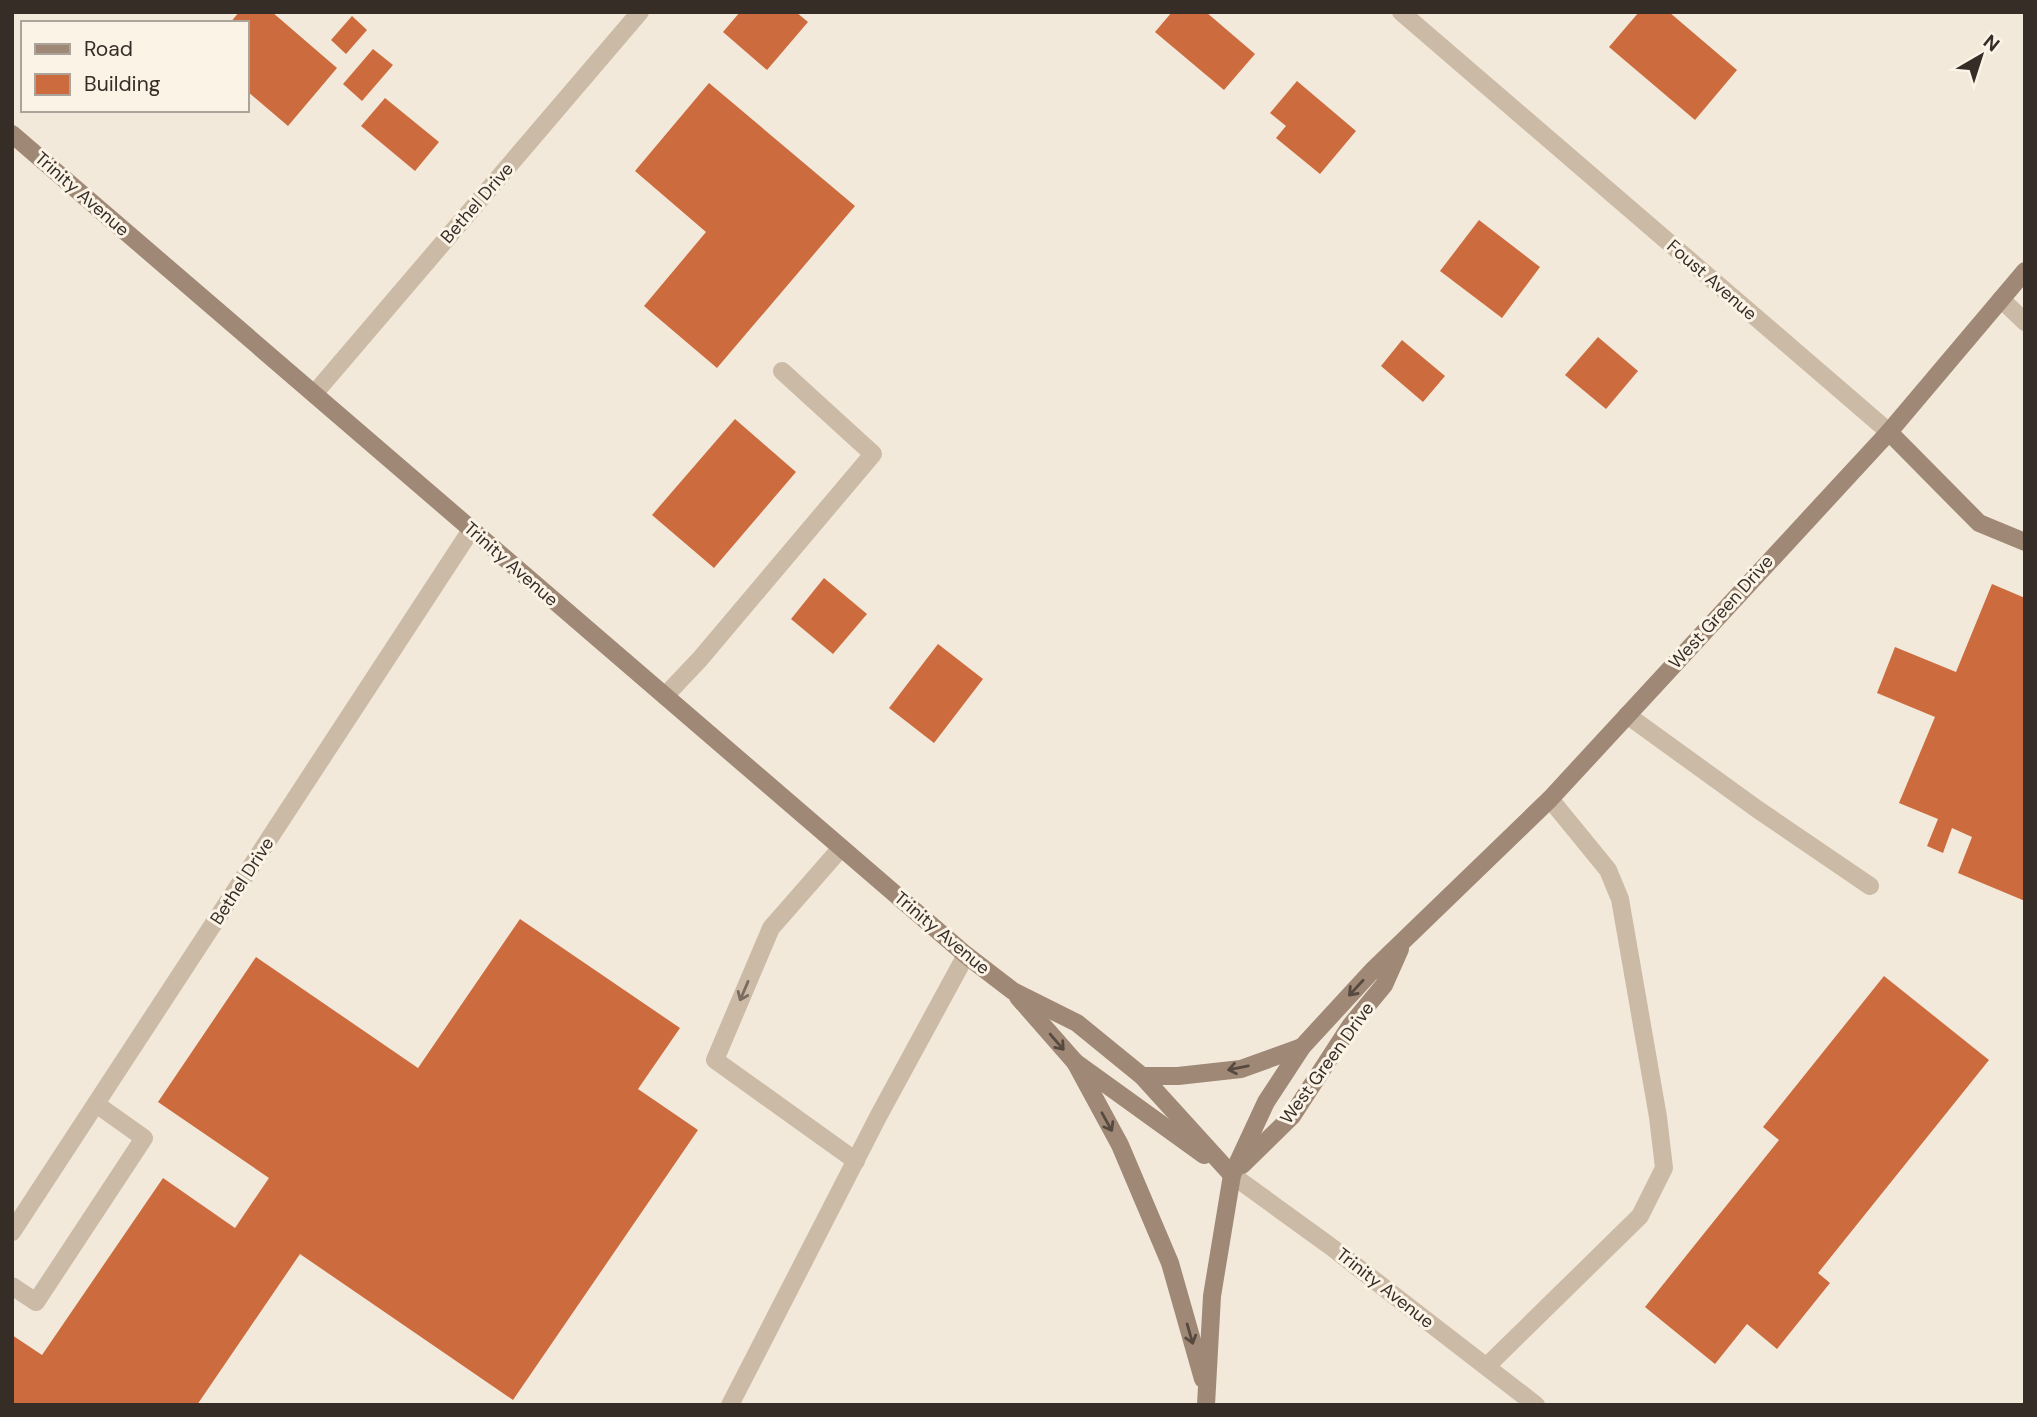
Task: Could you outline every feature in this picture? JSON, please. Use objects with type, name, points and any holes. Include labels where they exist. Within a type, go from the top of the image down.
[{"type":"main road","name":"Trinity Avenue","points":[[12,134],[966,955],[1013,991],[1077,1023],[1142,1076],[1232,1175]]},
{"type":"main road","name":"West Green Drive","points":[[1207,1399],[1212,1296],[1232,1175],[1266,1102],[1302,1047],[1404,940],[1550,799],[1889,432],[2025,271]]},
{"type":"main road","name":"Foust Avenue","points":[[1889,432],[1979,523],[2025,542]]},
{"type":"main road","name":"West Green Drive","points":[[1232,1175],[1292,1116],[1351,1025],[1384,985],[1404,940]]},
{"type":"main road","name":"Trinity Avenue","points":[[1013,991],[1075,1062],[1232,1175]]},
{"type":"main road","points":[[1142,1076],[1178,1076],[1241,1069],[1302,1047]]},
{"type":"main road","points":[[1075,1062],[1119,1144],[1170,1263],[1207,1399]]},
{"type":"street","name":"Bethel Drive","points":[[314,394],[640,12]]},
{"type":"street","name":"Foust Avenue","points":[[1401,12],[1889,432]]},
{"type":"street","points":[[2001,299],[2025,322]]},
{"type":"street","points":[[665,696],[700,659],[873,454],[782,371]]},
{"type":"street","name":"Bethel Drive","points":[[12,1232],[471,530]]},
{"type":"street","points":[[1627,715],[1870,886]]},
{"type":"street","points":[[1487,1366],[1640,1216],[1664,1168],[1658,1117],[1620,899],[1608,870],[1550,799]]},
{"type":"street","points":[[841,848],[771,928],[715,1060],[856,1161]]},
{"type":"street","points":[[737,1403],[856,1161],[966,955]]},
{"type":"street","points":[[12,1286],[36,1302],[144,1138],[96,1104]]},
{"type":"street","name":"Trinity Avenue","points":[[1232,1175],[1331,1246],[1536,1405]]},
{"type":"building","points":[[239,12],[272,12],[337,68],[288,126],[248,92],[248,21],[232,21]]},
{"type":"building","points":[[740,12],[796,12],[808,22],[767,70],[723,32]]},
{"type":"building","points":[[1172,12],[1206,12],[1255,54],[1224,90],[1155,32]]},
{"type":"building","points":[[1639,12],[1669,12],[1737,70],[1695,120],[1609,47]]},
{"type":"building","points":[[352,16],[367,30],[346,54],[331,40]]},
{"type":"building","points":[[373,49],[393,65],[362,101],[343,84]]},
{"type":"building","points":[[1297,81],[1356,131],[1320,174],[1276,138],[1286,126],[1270,113]]},
{"type":"building","points":[[709,83],[855,206],[717,368],[644,306],[706,232],[635,171]]},
{"type":"building","points":[[385,98],[439,142],[415,171],[361,126]]},
{"type":"building","points":[[1479,220],[1540,267],[1502,318],[1440,271]]},
{"type":"building","points":[[1598,337],[1638,371],[1606,409],[1565,375]]},
{"type":"building","points":[[1402,340],[1445,376],[1423,402],[1381,366]]},
{"type":"building","points":[[735,419],[796,472],[714,568],[652,515]]},
{"type":"building","points":[[824,578],[867,614],[833,654],[791,619]]},
{"type":"building","points":[[1992,584],[2025,598],[2025,901],[1958,873],[1972,837],[1952,828],[1943,853],[1927,846],[1938,819],[1899,803],[1935,717],[1877,693],[1895,647],[1956,672]]},
{"type":"building","points":[[938,644],[983,679],[934,743],[889,708]]},
{"type":"building","points":[[520,919],[680,1028],[638,1089],[698,1130],[513,1400],[300,1254],[197,1405],[12,1405],[12,1335],[42,1355],[163,1178],[235,1228],[269,1178],[158,1102],[256,957],[418,1068]]},
{"type":"building","points":[[1884,976],[1989,1060],[1818,1273],[1830,1283],[1777,1349],[1747,1324],[1715,1364],[1645,1307],[1779,1140],[1763,1127]]}]
